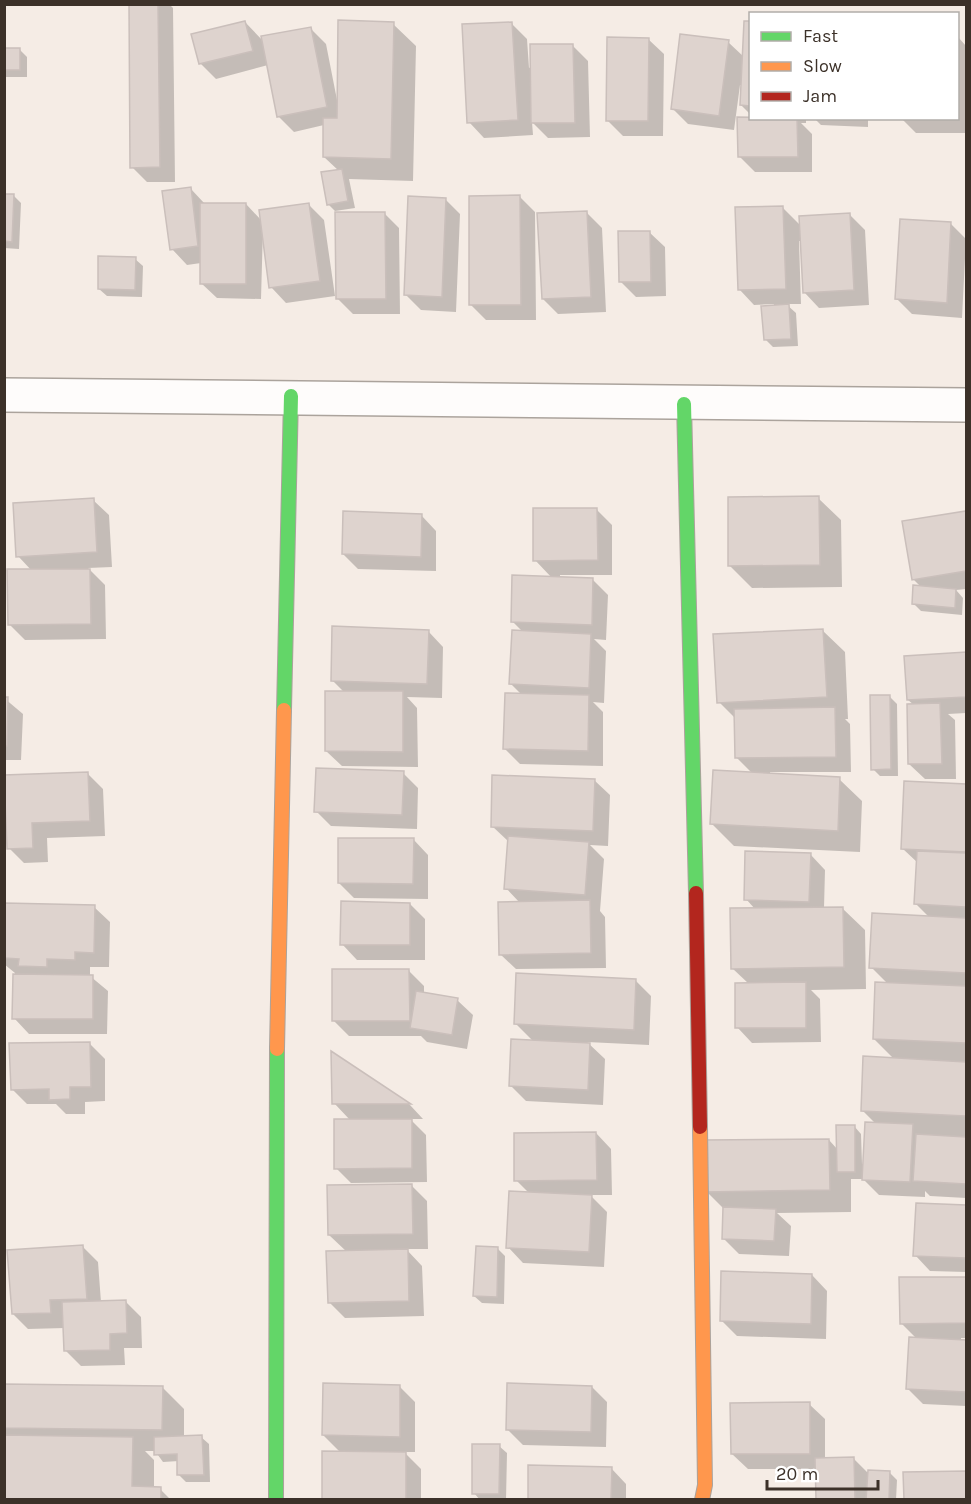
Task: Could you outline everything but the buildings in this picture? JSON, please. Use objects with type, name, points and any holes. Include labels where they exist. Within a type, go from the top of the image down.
[{"type":"street","points":[[4,395],[291,396],[684,404],[966,405]]},
{"type":"street","points":[[276,1500],[276,1079],[291,396]]},
{"type":"street","points":[[684,404],[697,924],[705,1485],[702,1500]]},
{"type":"traffic: fast","points":[[284,710],[291,396]]},
{"type":"traffic: fast","points":[[684,404],[696,893]]},
{"type":"traffic: fast","points":[[276,1500],[277,1049]]},
{"type":"traffic: slow","points":[[277,1049],[284,710]]},
{"type":"traffic: slow","points":[[700,1127],[705,1485],[702,1500]]},
{"type":"traffic: jam","points":[[696,893],[700,1127]]}]
